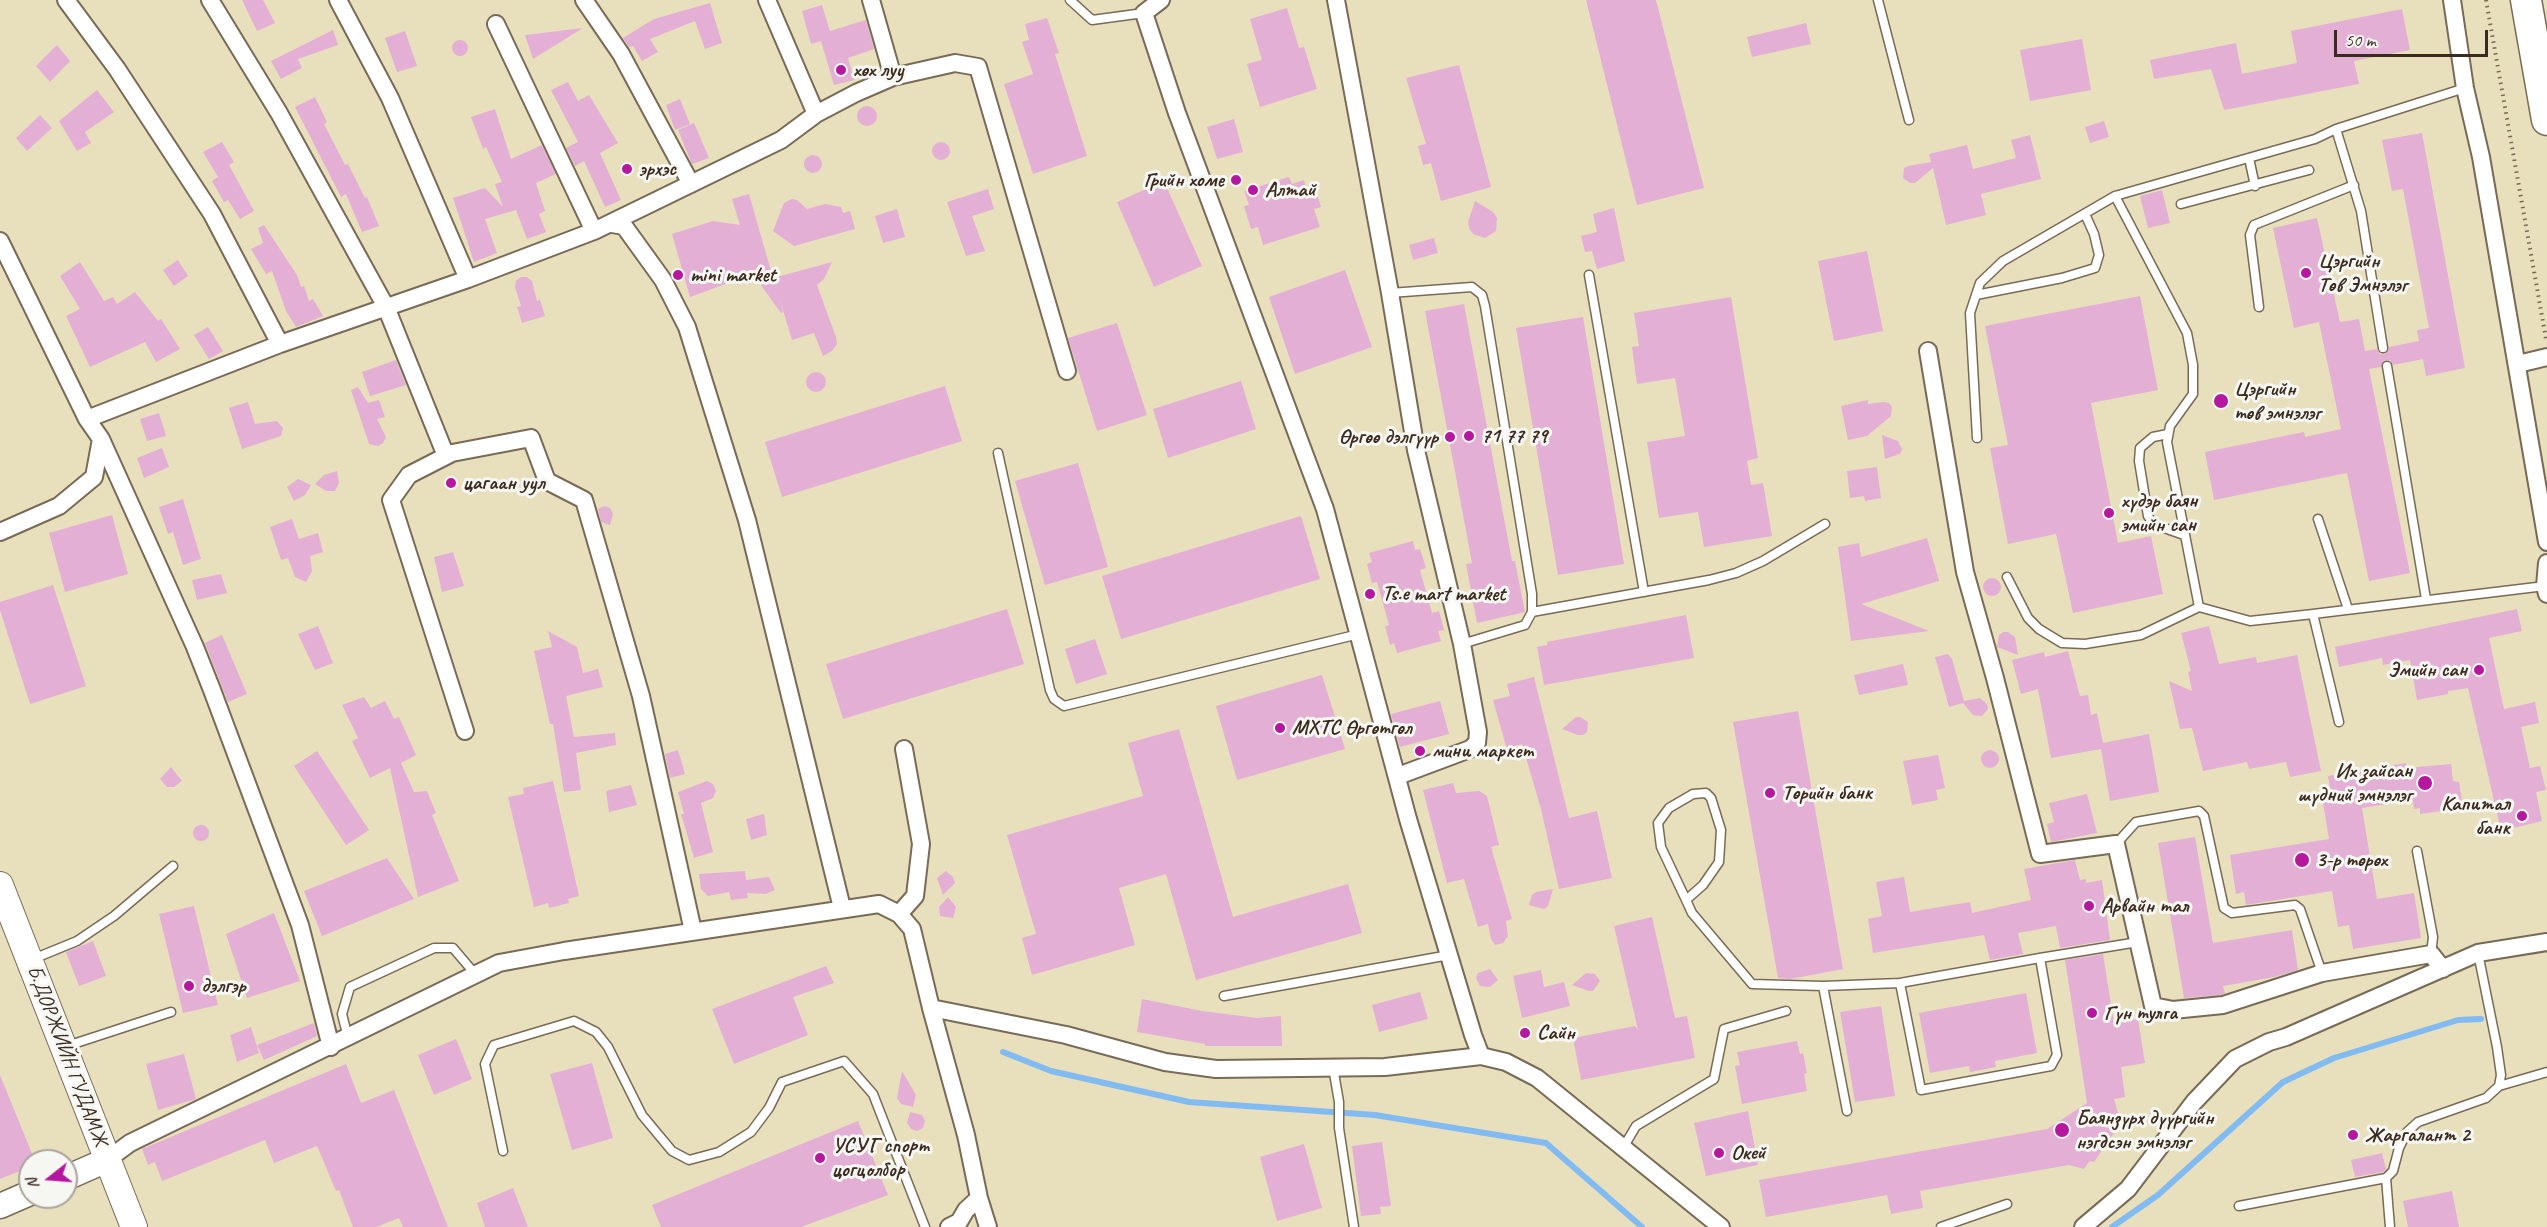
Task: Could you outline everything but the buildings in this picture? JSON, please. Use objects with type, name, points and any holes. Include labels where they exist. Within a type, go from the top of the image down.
[{"type":"highway","points":[[2526,0],[2547,120]]},
{"type":"main road","name":"Б.ДОРЖИЙН ГУДАМЖ","points":[[0,885],[134,1227]]},
{"type":"main road","points":[[78,1173],[108,1160]]},
{"type":"main road","points":[[0,1206],[18,1198]]},
{"type":"street","points":[[66,0],[117,69],[212,214],[280,344]]},
{"type":"street","points":[[210,0],[279,113],[386,307],[446,456]]},
{"type":"street","points":[[338,0],[390,98],[468,279]]},
{"type":"street","points":[[584,0],[621,54],[690,184]]},
{"type":"street","points":[[767,0],[816,114]]},
{"type":"street","points":[[871,0],[893,77]]},
{"type":"street","points":[[1161,0],[1144,13],[1177,113],[1325,509],[1408,819],[1481,1056]]},
{"type":"street","points":[[1336,0],[1390,293],[1416,450],[1462,644],[1478,732],[1477,743],[1470,749],[1398,776]]},
{"type":"street","points":[[2452,0],[2465,88],[2481,157],[2547,542]]},
{"type":"street","points":[[496,24],[594,231]]},
{"type":"street","points":[[87,419],[280,344],[468,279],[612,224],[781,140],[816,114],[856,93],[893,77],[955,63],[978,67],[1067,371]]},
{"type":"street","points":[[612,224],[624,226],[663,280],[687,327],[747,520],[842,908]]},
{"type":"street","points":[[0,242],[87,419],[101,440],[191,637],[300,925],[331,1047]]},
{"type":"street","points":[[1928,351],[1965,572],[2040,854],[2116,844],[2153,1006],[2162,1009],[2223,1005],[2322,972],[2431,954],[2444,969]]},
{"type":"street","points":[[2518,364],[2547,357]]},
{"type":"street","points":[[465,731],[391,500],[408,475],[446,456],[531,438],[547,480],[584,500],[641,696],[693,931]]},
{"type":"street","points":[[0,531],[59,506],[94,477],[101,440]]},
{"type":"street","points":[[2546,590],[2547,563]]},
{"type":"street","points":[[899,914],[915,896],[921,844],[904,749]]},
{"type":"street","points":[[108,1160],[130,1143],[331,1047],[499,963],[564,951],[879,904],[899,914],[912,929],[988,1227]]},
{"type":"street","points":[[2083,1227],[2128,1189],[2194,1102],[2235,1059],[2269,1042],[2286,1037],[2478,953],[2547,942]]},
{"type":"street","points":[[931,1008],[1066,1035],[1140,1056],[1216,1069],[1385,1067],[1481,1056],[1506,1062],[1537,1078],[1719,1226]]},
{"type":"street","points":[[949,1227],[959,1222],[966,1210],[979,1198]]},
{"type":"lane","points":[[1070,0],[1092,20],[1144,13]]},
{"type":"lane","points":[[1878,0],[1909,120]]},
{"type":"lane","points":[[1977,438],[1970,313],[1980,283],[2003,261],[2115,196],[2315,139],[2336,129],[2465,88]]},
{"type":"lane","points":[[2336,129],[2361,211],[2384,348]]},
{"type":"lane","points":[[2249,158],[2255,186]]},
{"type":"lane","points":[[2181,204],[2308,170]]},
{"type":"lane","points":[[2259,307],[2250,236],[2254,225],[2354,185]]},
{"type":"lane","points":[[2115,196],[2187,333],[2193,365],[2193,394],[2170,426],[2167,442],[2199,607]]},
{"type":"lane","points":[[1976,295],[2062,278],[2095,268],[2099,255],[2094,234],[2085,214]]},
{"type":"lane","points":[[1589,275],[1644,592]]},
{"type":"lane","points":[[1390,293],[1472,287],[1482,295],[1533,594],[1532,612],[1526,625],[1462,644]]},
{"type":"lane","points":[[2387,366],[2426,599]]},
{"type":"lane","points":[[2168,434],[2153,436],[2140,447],[2139,461],[2148,516],[2153,524],[2184,535]]},
{"type":"lane","points":[[999,453],[1050,690],[1054,699],[1064,706],[1359,634]]},
{"type":"lane","points":[[2318,519],[2348,609]]},
{"type":"lane","points":[[1532,612],[1736,573],[1763,561],[1825,524]]},
{"type":"lane","points":[[2007,577],[2028,618],[2039,629],[2062,643],[2085,644],[2141,634],[2199,607],[2250,621],[2426,599],[2546,590]]},
{"type":"lane","points":[[2313,614],[2339,722]]},
{"type":"lane","points":[[1686,900],[1702,885],[1719,862],[1720,830],[1710,798],[1706,793],[1693,794],[1669,808],[1658,823],[1661,847],[1692,913],[1752,984],[1823,986],[1900,983],[2138,942]]},
{"type":"lane","points":[[2116,844],[2136,822],[2199,811],[2204,816],[2224,908],[2232,913],[2295,905],[2300,909],[2322,972]]},
{"type":"lane","points":[[2417,851],[2433,937],[2431,954]]},
{"type":"lane","points":[[30,961],[77,941],[114,916],[173,867]]},
{"type":"lane","points":[[348,1038],[342,1014],[350,987],[434,948],[453,948],[476,975]]},
{"type":"lane","points":[[2478,953],[2497,1047],[2501,1075],[2499,1086]]},
{"type":"lane","points":[[1224,996],[1449,955]]},
{"type":"lane","points":[[1900,983],[1920,1090],[2051,1066],[2057,1055],[2040,958]]},
{"type":"lane","points":[[1823,986],[1847,1111]]},
{"type":"lane","points":[[1622,1148],[1635,1126],[1714,1079],[1724,1029],[1786,1011]]},
{"type":"lane","points":[[63,1048],[171,1012]]},
{"type":"lane","points":[[503,1151],[485,1065],[494,1045],[574,1021],[596,1032],[608,1047],[642,1115],[672,1151],[689,1160],[719,1152],[751,1132],[769,1108],[782,1082],[844,1061],[873,1094],[925,1227]]},
{"type":"lane","points":[[1332,1067],[1339,1101],[1339,1128],[1354,1227]]},
{"type":"lane","points":[[2239,1206],[2386,1178],[2393,1171],[2399,1148],[2407,1132],[2418,1122],[2486,1098],[2499,1086],[2547,1072]]},
{"type":"lane","points":[[2386,1178],[2390,1227]]},
{"type":"lane","points":[[1941,1227],[2007,1204]]},
{"type":"path","points":[[2486,0],[2547,344]]},
{"type":"waterway","points":[[2112,1227],[2158,1195],[2283,1082],[2334,1058],[2458,1020],[2481,1019]]},
{"type":"waterway","points":[[1003,1052],[1051,1071],[1189,1102],[1375,1115],[1546,1143],[1642,1227]]},
{"type":"place","name":"хөх луу","points":[[841,70]]},
{"type":"place","name":"эрхэс","points":[[627,169]]},
{"type":"place","name":"Грийн хоме","points":[[1236,180]]},
{"type":"place","name":"Алтай","points":[[1253,190]]},
{"type":"place","name":"Цэргийн Төв Эмнэлэг","points":[[2306,273]]},
{"type":"place","name":"mini market","points":[[678,275]]},
{"type":"place","name":"Цэргийн төв эмнэлэг","points":[[2221,401]]},
{"type":"place","name":"71 77 79","points":[[1469,436]]},
{"type":"place","name":"Өргөө дэлгүүр","points":[[1450,437]]},
{"type":"place","name":"цагаан уул","points":[[451,483]]},
{"type":"place","name":"хүдэр баян эмийн сан","points":[[2109,513]]},
{"type":"place","name":"Ts.e mart market","points":[[1370,594]]},
{"type":"place","name":"Эмийн сан","points":[[2479,670]]},
{"type":"place","name":"МХТС Өргөтгөл","points":[[1280,728]]},
{"type":"place","name":"мини маркет","points":[[1420,751]]},
{"type":"place","name":"Их зайсан шүдний эмнэлэг","points":[[2425,783]]},
{"type":"place","name":"Төрийн банк","points":[[1770,793]]},
{"type":"place","name":"Капитал банк","points":[[2522,816]]},
{"type":"place","name":"3-р төрөх","points":[[2302,860]]},
{"type":"place","name":"Арвайн тал","points":[[2089,906]]},
{"type":"place","name":"дэлгэр","points":[[189,986]]},
{"type":"place","name":"Гүн тулга","points":[[2092,1013]]},
{"type":"place","name":"Сайн","points":[[1525,1033]]},
{"type":"place","name":"Баянзүрх дүүргийн нэгдсэн эмнэлэг","points":[[2062,1130]]},
{"type":"place","name":"Жаргалант 2","points":[[2353,1135]]},
{"type":"place","name":"Окей","points":[[1719,1153]]},
{"type":"place","name":"УСУГ спорт цогцолбор","points":[[820,1158]]}]
